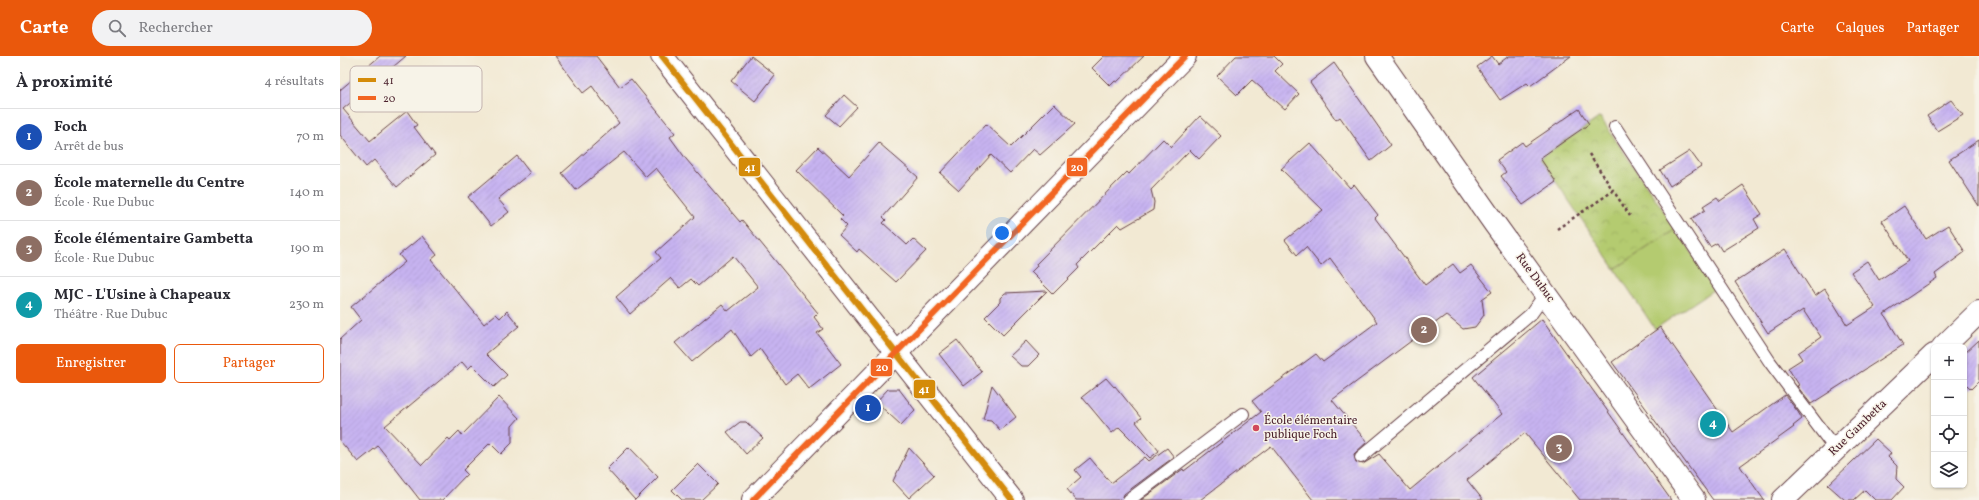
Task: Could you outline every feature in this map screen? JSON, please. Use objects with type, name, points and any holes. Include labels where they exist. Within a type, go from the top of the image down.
[{"type":"street","points":[[662,56],[1012,500]]},
{"type":"street","points":[[752,500],[1184,56]]},
{"type":"street","name":"Rue Dubuc","points":[[1377,56],[1494,223],[1694,500]]},
{"type":"street","points":[[1946,344],[1979,312]]},
{"type":"street","name":"Rue Gambetta","points":[[1783,500],[1931,358]]},
{"type":"lane","points":[[1615,127],[1770,362],[1836,450]]},
{"type":"lane","points":[[1361,457],[1531,314],[1546,293]]},
{"type":"lane","points":[[1129,500],[1243,414]]},
{"type":"path","points":[[1589,154],[1630,216]]},
{"type":"path","points":[[1557,229],[1613,191]]},
{"type":"green space","points":[[1600,117],[1676,229],[1615,269],[1540,158]]},
{"type":"green space","points":[[1676,229],[1716,288],[1655,329],[1615,269]]},
{"type":"building","points":[[380,56],[406,56],[394,66],[368,66]]},
{"type":"building","points":[[555,56],[596,56],[620,87],[631,79],[675,133],[670,137],[686,159],[740,222],[742,220],[818,313],[814,317],[823,329],[817,333],[841,364],[809,389],[797,374],[785,384],[760,349],[751,357],[732,329],[692,362],[675,343],[722,304],[728,311],[758,287],[733,256],[698,286],[691,279],[680,288],[671,278],[630,314],[616,297],[661,258],[656,252],[695,217],[656,168],[646,177],[624,152],[576,190],[562,173],[619,123],[592,86],[583,93]]},
{"type":"building","points":[[751,56],[775,75],[755,101],[731,81]]},
{"type":"building","points":[[1104,56],[1144,56],[1117,82],[1115,81],[1110,86],[1092,68]]},
{"type":"building","points":[[1236,56],[1274,56],[1282,64],[1275,71],[1299,94],[1285,109],[1252,80],[1237,95],[1217,76]]},
{"type":"building","points":[[1492,56],[1498,64],[1509,56],[1571,56],[1530,86],[1527,83],[1500,100],[1477,67]]},
{"type":"building","points":[[1334,63],[1391,145],[1371,161],[1340,117],[1336,120],[1310,82]]},
{"type":"building","points":[[350,82],[350,103],[343,109],[370,141],[408,112],[417,125],[414,127],[435,155],[397,187],[374,160],[366,167],[340,135],[340,90]]},
{"type":"building","points":[[844,95],[857,107],[839,126],[826,115]]},
{"type":"building","points":[[1951,100],[1963,115],[1937,131],[1927,116]]},
{"type":"building","points":[[1054,104],[1075,124],[1040,155],[1033,149],[1010,173],[991,155],[959,190],[940,173],[986,124],[1011,147]]},
{"type":"building","points":[[1579,109],[1589,124],[1540,158],[1556,182],[1523,205],[1501,176],[1506,172],[1497,160],[1522,142],[1525,146]]},
{"type":"building","points":[[1200,116],[1221,136],[1199,159],[1190,150],[1151,190],[1154,202],[1153,210],[1122,228],[1118,224],[1077,265],[1079,268],[1053,294],[1031,272],[1037,266],[1036,264],[1127,172],[1129,174],[1163,139],[1171,147]]},
{"type":"building","points":[[1979,140],[1979,206],[1949,160]]},
{"type":"building","points":[[879,143],[918,177],[883,217],[886,220],[883,223],[907,245],[913,239],[926,251],[896,282],[859,249],[857,252],[839,235],[847,226],[840,219],[843,216],[796,170],[818,147],[849,176]]},
{"type":"building","points":[[1310,143],[1350,188],[1354,184],[1378,215],[1375,218],[1425,285],[1453,264],[1460,273],[1471,265],[1492,292],[1482,299],[1484,315],[1475,327],[1463,329],[1446,315],[1332,400],[1367,442],[1354,454],[1356,462],[1363,464],[1379,454],[1410,490],[1502,414],[1473,377],[1542,319],[1671,500],[1580,500],[1525,433],[1467,480],[1483,500],[1313,500],[1271,446],[1200,500],[1141,500],[1183,469],[1184,471],[1261,412],[1252,401],[1316,354],[1323,362],[1377,322],[1330,258],[1321,266],[1306,247],[1297,255],[1285,240],[1323,210],[1281,169]]},
{"type":"building","points":[[1690,151],[1701,166],[1670,186],[1660,170]]},
{"type":"building","points":[[517,156],[530,173],[498,199],[509,212],[491,226],[468,197]]},
{"type":"building","points":[[1743,185],[1762,214],[1754,219],[1759,228],[1722,251],[1717,243],[1710,247],[1691,219],[1705,210],[1703,206],[1717,197],[1720,201]]},
{"type":"building","points":[[1904,206],[1926,239],[1948,225],[1965,252],[1935,274],[1937,278],[1884,314],[1903,345],[1811,404],[1797,386],[1799,385],[1788,368],[1802,359],[1798,353],[1821,337],[1803,310],[1768,333],[1735,282],[1785,249],[1815,296],[1825,289],[1847,325],[1875,307],[1851,272],[1867,261],[1879,280],[1908,261],[1882,221]]},
{"type":"building","points":[[422,236],[437,255],[431,260],[484,324],[496,314],[500,318],[507,311],[519,326],[486,354],[507,375],[494,387],[472,365],[468,369],[462,362],[385,426],[422,465],[448,438],[450,440],[459,431],[462,435],[499,397],[519,418],[512,426],[512,443],[501,454],[490,443],[463,470],[467,474],[442,500],[420,500],[378,446],[358,462],[340,441],[340,339],[361,320],[351,307],[405,262],[399,255]]},
{"type":"building","points":[[1047,291],[1003,335],[985,317],[1000,302],[1000,298],[1005,293]]},
{"type":"building","points":[[1660,327],[1733,432],[1785,395],[1798,412],[1802,419],[1793,426],[1794,427],[1740,466],[1764,500],[1713,500],[1612,362]]},
{"type":"building","points":[[957,340],[982,372],[964,386],[939,354]]},
{"type":"building","points":[[1979,340],[1979,381],[1971,389],[1967,385],[1967,351]]},
{"type":"building","points":[[1026,341],[1039,355],[1028,366],[1021,366],[1010,356]]},
{"type":"building","points":[[1106,378],[1114,387],[1115,386],[1141,418],[1136,422],[1159,451],[1150,458],[1119,427],[1112,433],[1082,397]]},
{"type":"building","points":[[992,385],[1016,417],[1000,430],[991,420],[983,419]]},
{"type":"building","points":[[888,389],[899,389],[915,410],[901,425],[876,402]]},
{"type":"building","points":[[740,422],[746,422],[763,438],[746,454],[727,432]]},
{"type":"building","points":[[1876,439],[1891,453],[1888,457],[1897,466],[1896,479],[1904,487],[1892,500],[1875,500],[1865,490],[1854,500],[1845,500],[1828,485]]},
{"type":"building","points":[[629,447],[658,477],[635,500],[607,469]]},
{"type":"building","points":[[909,448],[934,475],[909,498],[893,481]]},
{"type":"building","points":[[1167,448],[1174,457],[1124,494],[1122,500],[1076,500],[1067,489],[1081,477],[1075,470],[1090,458],[1111,483],[1145,457],[1149,461]]},
{"type":"building","points":[[698,464],[718,484],[701,500],[682,500],[672,490]]},
{"type":"transit line","name":"41","points":[[662,56],[1012,500]]},
{"type":"transit line","name":"20","points":[[753,500],[1185,56]]},
{"type":"place","name":"École maternelle du Centre","points":[[1424,330]]},
{"type":"place","name":"Foch","points":[[868,408]]},
{"type":"place","name":"MJC - L'Usine à Chapeaux","points":[[1713,424]]},
{"type":"place","name":"École élémentaire publique Foch","points":[[1256,428]]},
{"type":"place","name":"École élémentaire Gambetta","points":[[1559,448]]}]
